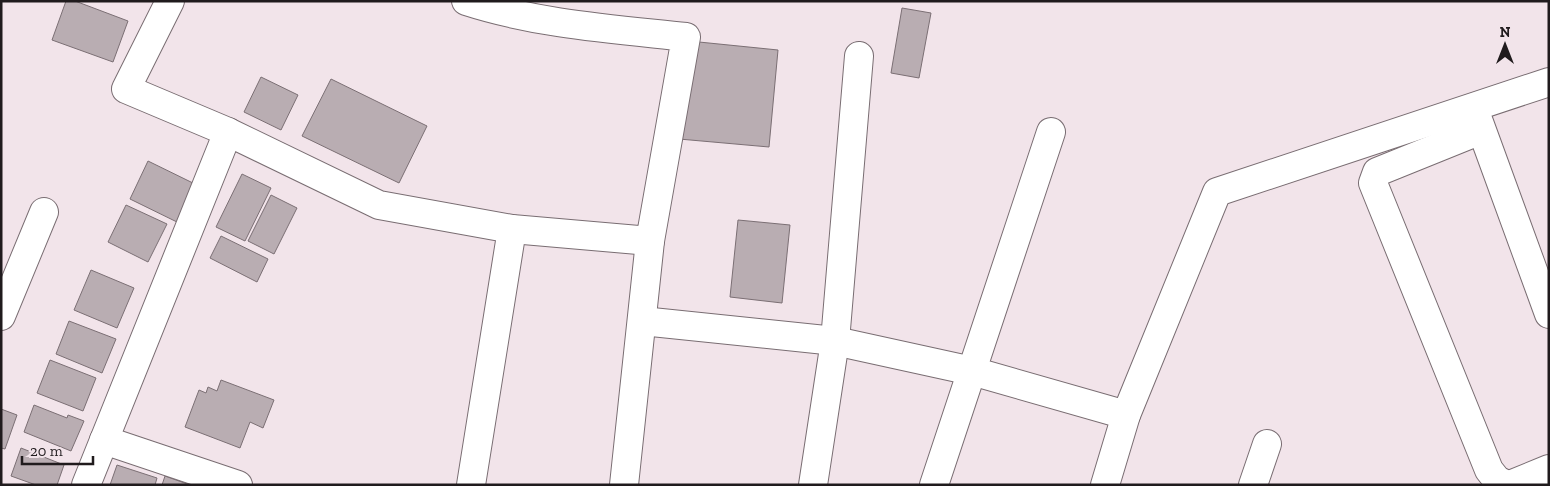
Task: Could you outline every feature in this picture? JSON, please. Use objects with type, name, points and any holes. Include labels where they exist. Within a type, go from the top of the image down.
[{"type":"street","points":[[170,1],[126,89],[228,132],[379,205],[512,229],[650,241]]},
{"type":"street","points":[[466,1],[498,12],[556,12],[686,37],[650,241],[624,485]]},
{"type":"street","points":[[813,485],[835,341],[860,56]]},
{"type":"street","points":[[1549,82],[1377,172],[1373,183],[1489,470],[1497,480],[1508,485],[1549,469]]},
{"type":"street","points":[[1477,119],[1549,314]]},
{"type":"street","points":[[1105,485],[1126,415],[1217,192],[1477,119]]},
{"type":"street","points":[[86,485],[228,132]]},
{"type":"street","points":[[934,485],[1051,132]]},
{"type":"street","points":[[1,316],[11,261],[44,212]]},
{"type":"street","points":[[472,485],[512,229]]},
{"type":"street","points":[[642,321],[835,341],[972,370],[1126,415]]},
{"type":"street","points":[[104,440],[238,485]]},
{"type":"street","points":[[1254,485],[1267,444]]},
{"type":"building","points":[[66,1],[75,1],[128,21],[113,62],[52,40]]},
{"type":"building","points":[[902,8],[931,13],[919,78],[891,73]]},
{"type":"building","points":[[689,41],[778,50],[769,147],[679,139]]},
{"type":"building","points":[[261,77],[298,95],[281,130],[244,112]]},
{"type":"building","points":[[331,79],[427,126],[399,183],[302,136]]},
{"type":"building","points":[[148,161],[197,185],[179,223],[130,199]]},
{"type":"building","points":[[242,174],[271,188],[245,241],[216,227]]},
{"type":"building","points":[[271,195],[297,208],[274,254],[248,241]]},
{"type":"building","points":[[126,205],[167,224],[148,262],[108,242]]},
{"type":"building","points":[[738,220],[790,225],[782,303],[730,297]]},
{"type":"building","points":[[221,236],[268,259],[257,282],[210,258]]},
{"type":"building","points":[[91,270],[134,288],[117,328],[74,310]]},
{"type":"building","points":[[69,321],[116,339],[102,373],[56,354]]},
{"type":"building","points":[[50,360],[96,378],[83,411],[37,393]]},
{"type":"building","points":[[221,380],[274,400],[263,428],[250,422],[240,448],[185,427],[199,390],[206,393],[208,387],[217,391]]},
{"type":"building","points":[[34,405],[67,418],[68,415],[84,421],[71,451],[24,432]]},
{"type":"building","points":[[1,409],[17,415],[5,449],[1,448]]},
{"type":"building","points":[[21,448],[64,465],[57,485],[36,485],[11,476]]},
{"type":"building","points":[[117,465],[157,478],[155,485],[110,485]]},
{"type":"building","points":[[165,476],[190,485],[162,485]]}]
